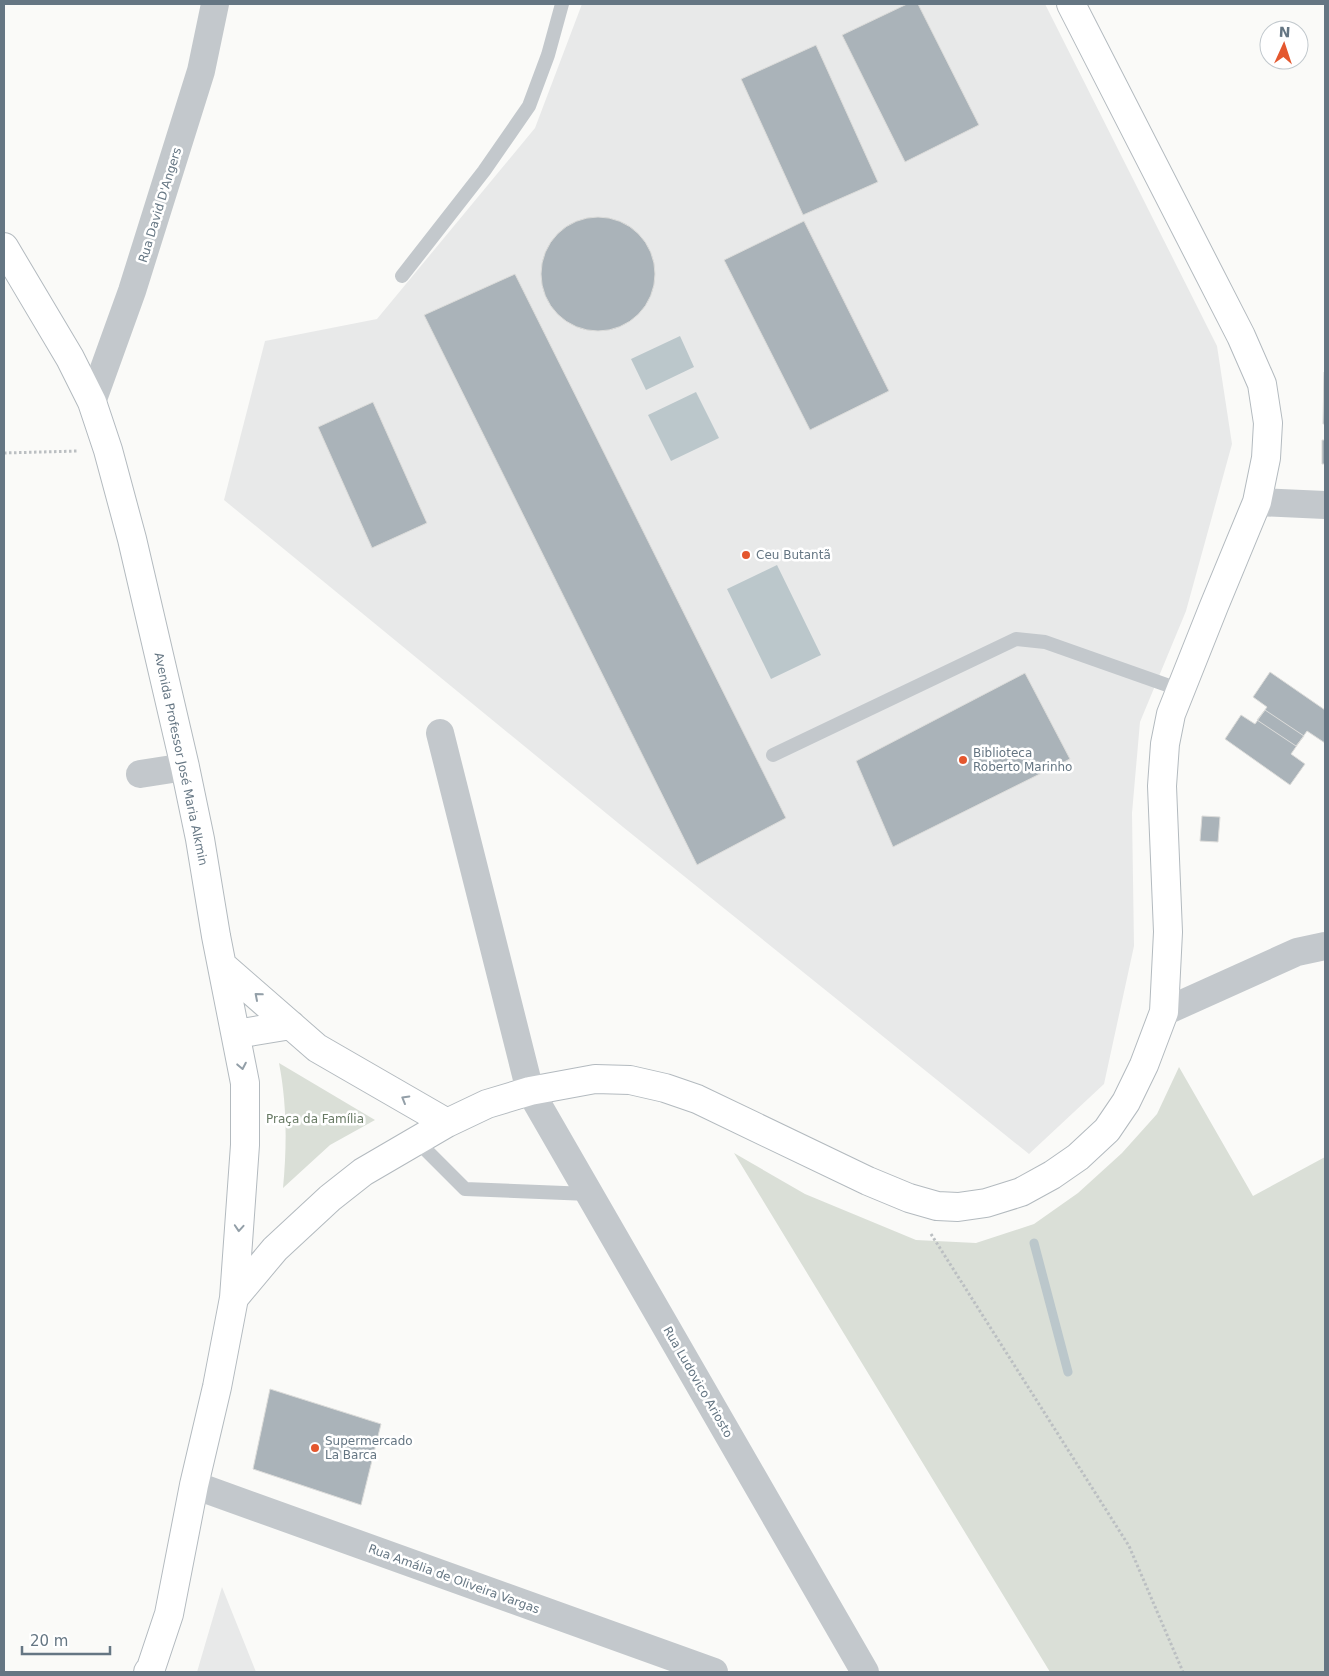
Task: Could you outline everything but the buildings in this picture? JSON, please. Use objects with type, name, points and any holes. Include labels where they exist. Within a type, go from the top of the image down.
[{"type":"main road","points":[[234,1298],[275,1249],[330,1198],[362,1172],[447,1123],[487,1104],[530,1091],[595,1079],[630,1080],[664,1088],[696,1099],[868,1181],[909,1198],[937,1206],[958,1207],[986,1203],[1021,1192],[1052,1175],[1078,1157],[1107,1130],[1126,1102],[1144,1065],[1164,1012],[1168,932],[1162,786],[1165,744],[1171,714],[1258,502],[1266,458],[1268,423],[1262,384],[1241,336],[1071,4]]},
{"type":"main road","name":"Avenida Professor José Maria Alkmin","points":[[4,247],[65,349],[92,402],[108,450],[132,539],[185,767],[245,1083],[245,1127],[234,1298],[217,1387],[194,1485],[169,1614],[148,1672]]},
{"type":"main road","points":[[223,966],[317,1048],[447,1123]]},
{"type":"main road","points":[[236,1034],[291,1025]]},
{"type":"street","name":"Rua David D'Angers","points":[[92,402],[132,291],[201,72],[215,4]]},
{"type":"street","points":[[1258,502],[1325,505]]},
{"type":"street","name":"Rua Ludovico Ariosto","points":[[440,733],[530,1091],[865,1672]]},
{"type":"street","points":[[140,774],[185,767]]},
{"type":"street","points":[[1164,1012],[1297,952],[1325,946]]},
{"type":"street","name":"Rua Amália de Oliveira Vargas","points":[[194,1485],[714,1672]]},
{"type":"lane","points":[[402,276],[484,171],[530,106],[548,55],[562,4]]},
{"type":"lane","points":[[774,755],[1016,640],[1045,642],[1181,690]]},
{"type":"lane","points":[[417,1141],[465,1189],[589,1194]]},
{"type":"path","points":[[4,453],[108,450]]},
{"type":"path","points":[[909,1198],[1129,1546],[1183,1672]]},
{"type":"shaded area","name":"Ceu Butantã","points":[[582,4],[1045,4],[1217,346],[1232,444],[1186,611],[1140,722],[1132,813],[1134,946],[1104,1084],[1029,1154],[623,827],[224,500],[265,341],[377,319],[535,128]]},
{"type":"shaded area","points":[[680,336],[694,367],[646,390],[631,359]]},
{"type":"shaded area","points":[[696,392],[719,438],[671,461],[648,415]]},
{"type":"shaded area","points":[[777,565],[821,655],[771,679],[727,589]]},
{"type":"shaded area","points":[[222,1587],[256,1672],[197,1672]]},
{"type":"green space","name":"Praça da Família","points":[[279,1063],[375,1120],[330,1145],[283,1188],[286,1125]]},
{"type":"green space","points":[[1179,1067],[1253,1196],[1325,1157],[1325,1672],[1050,1672],[734,1153],[805,1194],[916,1240],[976,1243],[1034,1224],[1078,1193],[1122,1153],[1157,1114]]},
{"type":"waterway","points":[[1034,1243],[1068,1372]]},
{"type":"place","name":"Ceu Butantã","points":[[746,555]]},
{"type":"place","name":"Biblioteca Roberto Marinho","points":[[963,760]]},
{"type":"place","name":"Supermercado La Barca","points":[[315,1448]]}]
